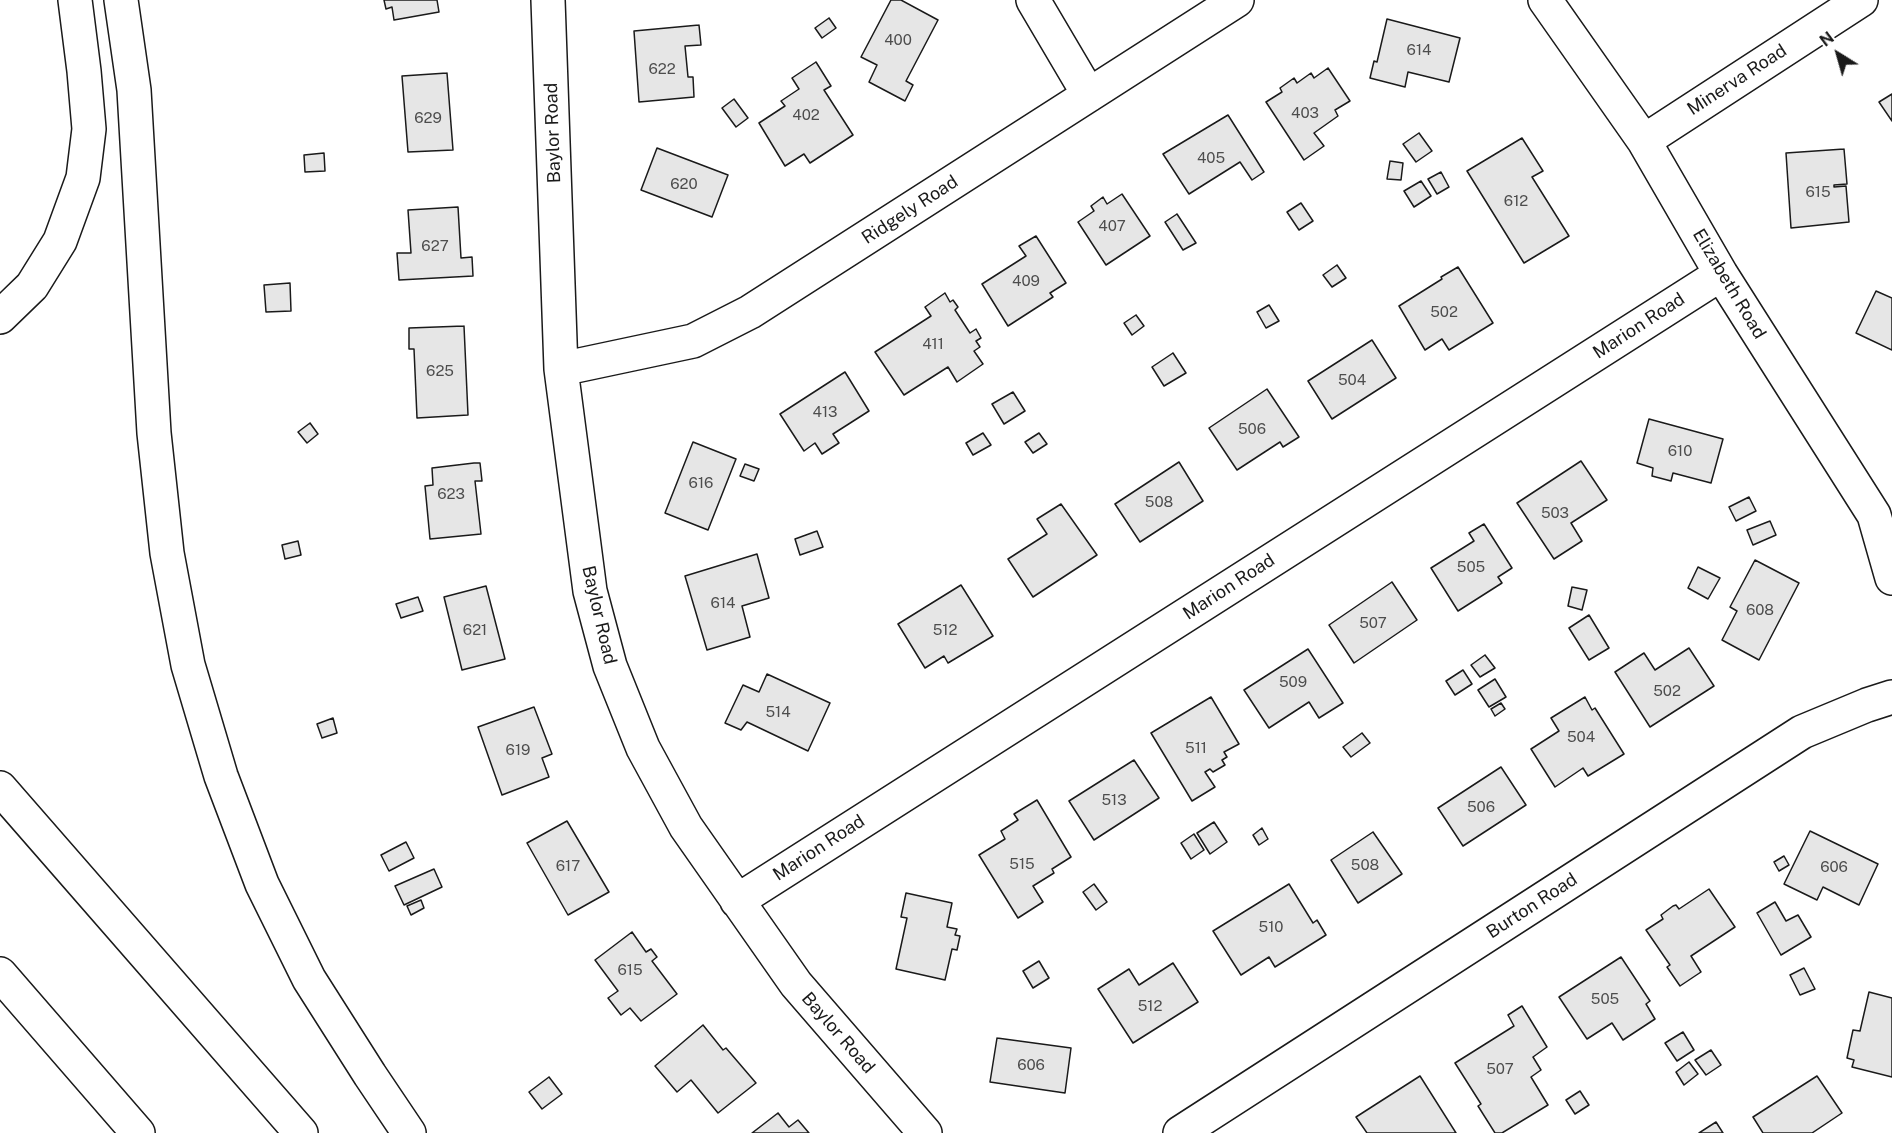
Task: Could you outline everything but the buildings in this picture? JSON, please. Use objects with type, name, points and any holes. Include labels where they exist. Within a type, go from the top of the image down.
[{"type":"main road","points":[[0,317],[32,286],[60,241],[83,178],[89,129],[75,0]]},
{"type":"main road","points":[[121,0],[134,90],[154,433],[167,553],[188,665],[221,776],[262,884],[309,978],[370,1076],[409,1133]]},
{"type":"main road","name":"Baylor Road","points":[[548,0],[561,369],[590,591],[610,666],[643,748],[681,818],[796,984],[925,1133]]},
{"type":"main road","points":[[1033,0],[1089,95]]},
{"type":"main road","name":"Ridgely Road","points":[[561,369],[693,341],[750,312],[1237,0]]},
{"type":"main road","name":"Elizabeth Road","points":[[1545,0],[1644,141],[1721,274],[1883,510],[1892,578]]},
{"type":"main road","name":"Minerva Road","points":[[1644,141],[1861,0]]},
{"type":"main road","name":"Marion Road","points":[[737,901],[1721,274]]},
{"type":"main road","name":"Burton Road","points":[[1180,1133],[1802,732],[1892,697]]},
{"type":"main road","points":[[0,788],[301,1133]]},
{"type":"main road","points":[[0,974],[138,1133]]}]
